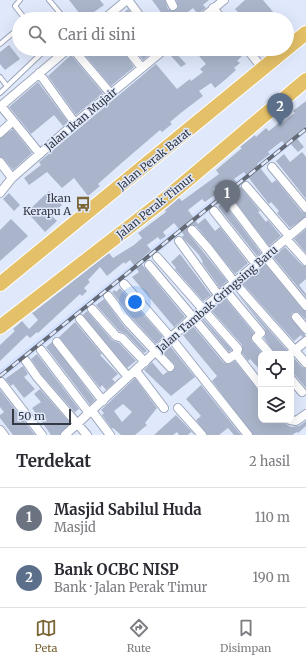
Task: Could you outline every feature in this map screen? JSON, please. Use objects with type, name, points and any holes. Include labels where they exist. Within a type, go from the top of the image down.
[{"type":"highway","name":"Jalan Perak Barat","points":[[294,43],[306,33]]},
{"type":"highway","name":"Jalan Perak Barat","points":[[0,284],[279,56]]},
{"type":"highway","name":"Jalan Perak Timur","points":[[0,327],[164,200],[306,80]]},
{"type":"street","points":[[113,12],[128,0],[137,12]]},
{"type":"street","points":[[209,12],[222,1]]},
{"type":"street","points":[[214,8],[217,12]]},
{"type":"street","points":[[40,154],[1,106],[60,56]]},
{"type":"street","points":[[79,56],[111,94]]},
{"type":"street","points":[[133,56],[142,68]]},
{"type":"street","name":"Jalan Ikan Mujair","points":[[0,193],[12,178],[75,123],[157,56]]},
{"type":"street","points":[[253,56],[263,69]]},
{"type":"street","points":[[39,73],[75,123]]},
{"type":"street","points":[[0,133],[13,121]]},
{"type":"street","points":[[0,162],[12,178]]},
{"type":"street","points":[[272,167],[306,208]]},
{"type":"street","points":[[246,186],[306,261]]},
{"type":"street","points":[[228,200],[266,255],[306,306]]},
{"type":"street","points":[[214,211],[256,264]]},
{"type":"street","name":"Jalan Tambak Gringsing Baru","points":[[65,435],[192,318],[223,294],[266,255],[306,222]]},
{"type":"street","points":[[192,230],[291,351]]},
{"type":"street","points":[[179,241],[223,294],[261,333],[256,338],[267,351]]},
{"type":"street","points":[[157,257],[204,309],[235,354],[258,379]]},
{"type":"street","points":[[149,265],[228,359],[235,354]]},
{"type":"street","points":[[124,284],[172,338],[248,435]]},
{"type":"street","points":[[108,296],[128,322],[170,368]]},
{"type":"street","points":[[92,309],[116,336],[122,338],[145,362]]},
{"type":"street","points":[[296,317],[306,329]]},
{"type":"street","points":[[80,318],[128,377]]},
{"type":"street","points":[[293,351],[306,341]]},
{"type":"street","points":[[57,342],[103,401]]},
{"type":"street","points":[[41,350],[110,435]]},
{"type":"street","points":[[294,354],[306,363]]},
{"type":"street","points":[[26,361],[37,378],[86,435]]},
{"type":"street","points":[[136,371],[164,408]]},
{"type":"street","points":[[1,382],[42,435]]},
{"type":"street","points":[[294,383],[302,392]]},
{"type":"street","points":[[178,408],[202,435]]},
{"type":"street","points":[[294,422],[296,422],[306,414]]},
{"type":"street","points":[[0,430],[4,435]]},
{"type":"lane","points":[[20,0],[15,6],[20,12]]},
{"type":"lane","points":[[49,0],[59,12]]},
{"type":"lane","points":[[0,44],[12,34]]},
{"type":"lane","points":[[0,93],[39,56]]},
{"type":"lane","points":[[0,77],[7,86]]},
{"type":"shaded area","points":[[306,123],[306,133],[0,381],[0,370]]},
{"type":"building","points":[[69,0],[100,0],[104,5],[94,12],[78,12]]},
{"type":"building","points":[[152,0],[165,0],[168,9],[173,11],[178,7],[176,0],[209,0],[203,5],[206,8],[201,12],[196,12],[193,8],[188,12],[161,12]]},
{"type":"building","points":[[245,0],[263,0],[273,12],[238,12],[235,9]]},
{"type":"building","points":[[9,45],[12,49],[12,56],[18,56],[20,59],[5,70],[0,64],[0,52]]},
{"type":"building","points":[[70,56],[72,56],[103,93],[76,115],[48,76]]},
{"type":"building","points":[[86,56],[127,56],[134,67],[111,86]]},
{"type":"building","points":[[140,56],[148,56],[143,60]]},
{"type":"building","points":[[171,56],[179,56],[186,64],[181,67]]},
{"type":"building","points":[[199,56],[242,56],[237,61],[240,63],[234,68],[236,70],[215,88],[211,83],[199,91],[203,96],[170,122],[172,124],[162,132],[160,130],[117,167],[98,184],[100,186],[88,196],[74,178],[62,188],[47,172],[29,185],[24,178],[41,165],[39,162],[156,64],[177,89],[190,79],[191,81],[203,72],[200,69],[206,64]]},
{"type":"building","points":[[38,82],[68,122],[63,126],[54,115],[31,134],[9,107]]},
{"type":"building","points":[[306,101],[306,126],[295,136],[304,147],[298,152],[289,142],[285,145],[282,141],[268,152],[270,154],[257,164],[272,183],[276,180],[302,212],[306,213],[306,217],[290,228],[277,213],[279,211],[271,202],[269,204],[244,172],[234,179],[260,211],[258,212],[266,222],[268,220],[281,236],[269,246],[231,196],[234,193],[225,182],[213,189],[216,194],[205,202],[202,199],[188,210],[198,224],[205,218],[215,231],[220,227],[248,263],[235,274],[196,226],[189,226],[187,229],[188,233],[227,281],[220,288],[202,263],[203,262],[199,255],[182,237],[184,235],[174,223],[163,232],[166,236],[160,240],[158,237],[147,245],[151,250],[139,261],[185,317],[174,327],[132,277],[139,272],[130,260],[125,264],[124,262],[107,276],[100,267],[88,280],[90,282],[84,288],[87,291],[82,296],[80,294],[38,333],[37,332],[30,338],[27,335],[0,361],[0,345],[15,331],[13,329],[22,321],[29,329],[38,320],[32,313],[109,253],[113,258],[134,245],[142,238],[138,233],[166,212],[165,210],[179,198],[182,201],[219,174],[216,170],[242,148],[240,147],[255,135],[256,137],[266,128],[269,131],[281,121],[282,123],[295,113],[293,111]]},
{"type":"building","points":[[13,129],[32,153],[13,170],[4,159],[0,157],[0,138]]},
{"type":"building","points":[[302,152],[306,157],[306,199],[276,161],[284,154],[290,162]]},
{"type":"building","points":[[49,191],[62,205],[51,215],[57,221],[45,232],[27,212]]},
{"type":"building","points":[[9,193],[20,205],[14,211],[3,199]]},
{"type":"building","points":[[223,202],[261,253],[257,256],[218,207]]},
{"type":"building","points":[[11,219],[28,236],[0,261],[0,230]]},
{"type":"building","points":[[306,229],[306,253],[294,239]]},
{"type":"building","points":[[285,247],[302,265],[306,266],[306,279],[299,285],[306,294],[306,297],[273,257]]},
{"type":"building","points":[[180,254],[211,295],[203,301],[175,269],[176,268],[171,262]]},
{"type":"building","points":[[265,264],[302,309],[306,311],[306,320],[298,312],[292,313],[291,318],[306,336],[302,337],[301,335],[294,341],[242,283]]},
{"type":"building","points":[[120,288],[163,337],[156,344],[132,318],[112,292],[115,290],[116,292]]},
{"type":"building","points":[[234,290],[286,351],[273,351],[264,338],[266,334],[265,329]]},
{"type":"building","points":[[225,298],[254,333],[251,340],[260,351],[258,351],[258,368],[250,359],[248,361],[242,353],[242,345],[211,310]]},
{"type":"building","points":[[104,299],[124,326],[147,351],[144,353],[126,334],[119,331],[96,305]]},
{"type":"building","points":[[87,311],[112,340],[119,343],[136,361],[127,368],[83,315]]},
{"type":"building","points":[[202,317],[232,350],[229,352],[201,318]]},
{"type":"building","points":[[75,322],[102,354],[100,355],[118,374],[112,379],[115,382],[106,390],[102,385],[100,388],[59,337]]},
{"type":"building","points":[[192,325],[224,363],[229,364],[235,361],[258,390],[258,423],[286,423],[291,427],[299,426],[306,421],[306,426],[298,433],[297,432],[292,435],[253,435],[212,381],[217,376],[182,334]]},
{"type":"building","points":[[52,342],[95,400],[90,405],[46,347]]},
{"type":"building","points":[[170,346],[195,377],[171,396],[144,370],[152,362],[163,375],[167,372],[173,371],[175,365],[164,353]]},
{"type":"building","points":[[37,354],[79,409],[75,412],[78,416],[41,374],[31,359]]},
{"type":"building","points":[[294,358],[302,367],[306,368],[306,388],[295,375]]},
{"type":"building","points":[[23,366],[28,374],[24,377],[35,389],[24,398],[13,384],[11,386],[5,379]]},
{"type":"building","points":[[135,378],[157,408],[145,423],[147,425],[135,435],[121,435],[113,428],[112,429],[102,415],[104,413],[101,410]],"holes":[[[123,404],[132,412],[122,422],[114,411]]]},
{"type":"building","points":[[201,385],[241,435],[234,435],[228,428],[219,435],[207,435],[196,420],[201,416],[186,399]]},
{"type":"building","points":[[40,389],[70,423],[60,435],[51,435],[32,408],[41,402],[34,394]]},
{"type":"building","points":[[0,390],[35,435],[13,435],[0,418],[0,415],[4,412],[0,407]]},
{"type":"building","points":[[176,415],[195,435],[191,432],[188,435],[179,435],[177,432],[173,435],[154,435]]},
{"type":"railway","points":[[0,376],[306,129]]},
{"type":"place","name":"Bank OCBC NISP","points":[[280,126]]},
{"type":"place","name":"Ikan Kerapu A","points":[[83,204]]},
{"type":"place","name":"Masjid Sabilul Huda","points":[[227,213]]}]
